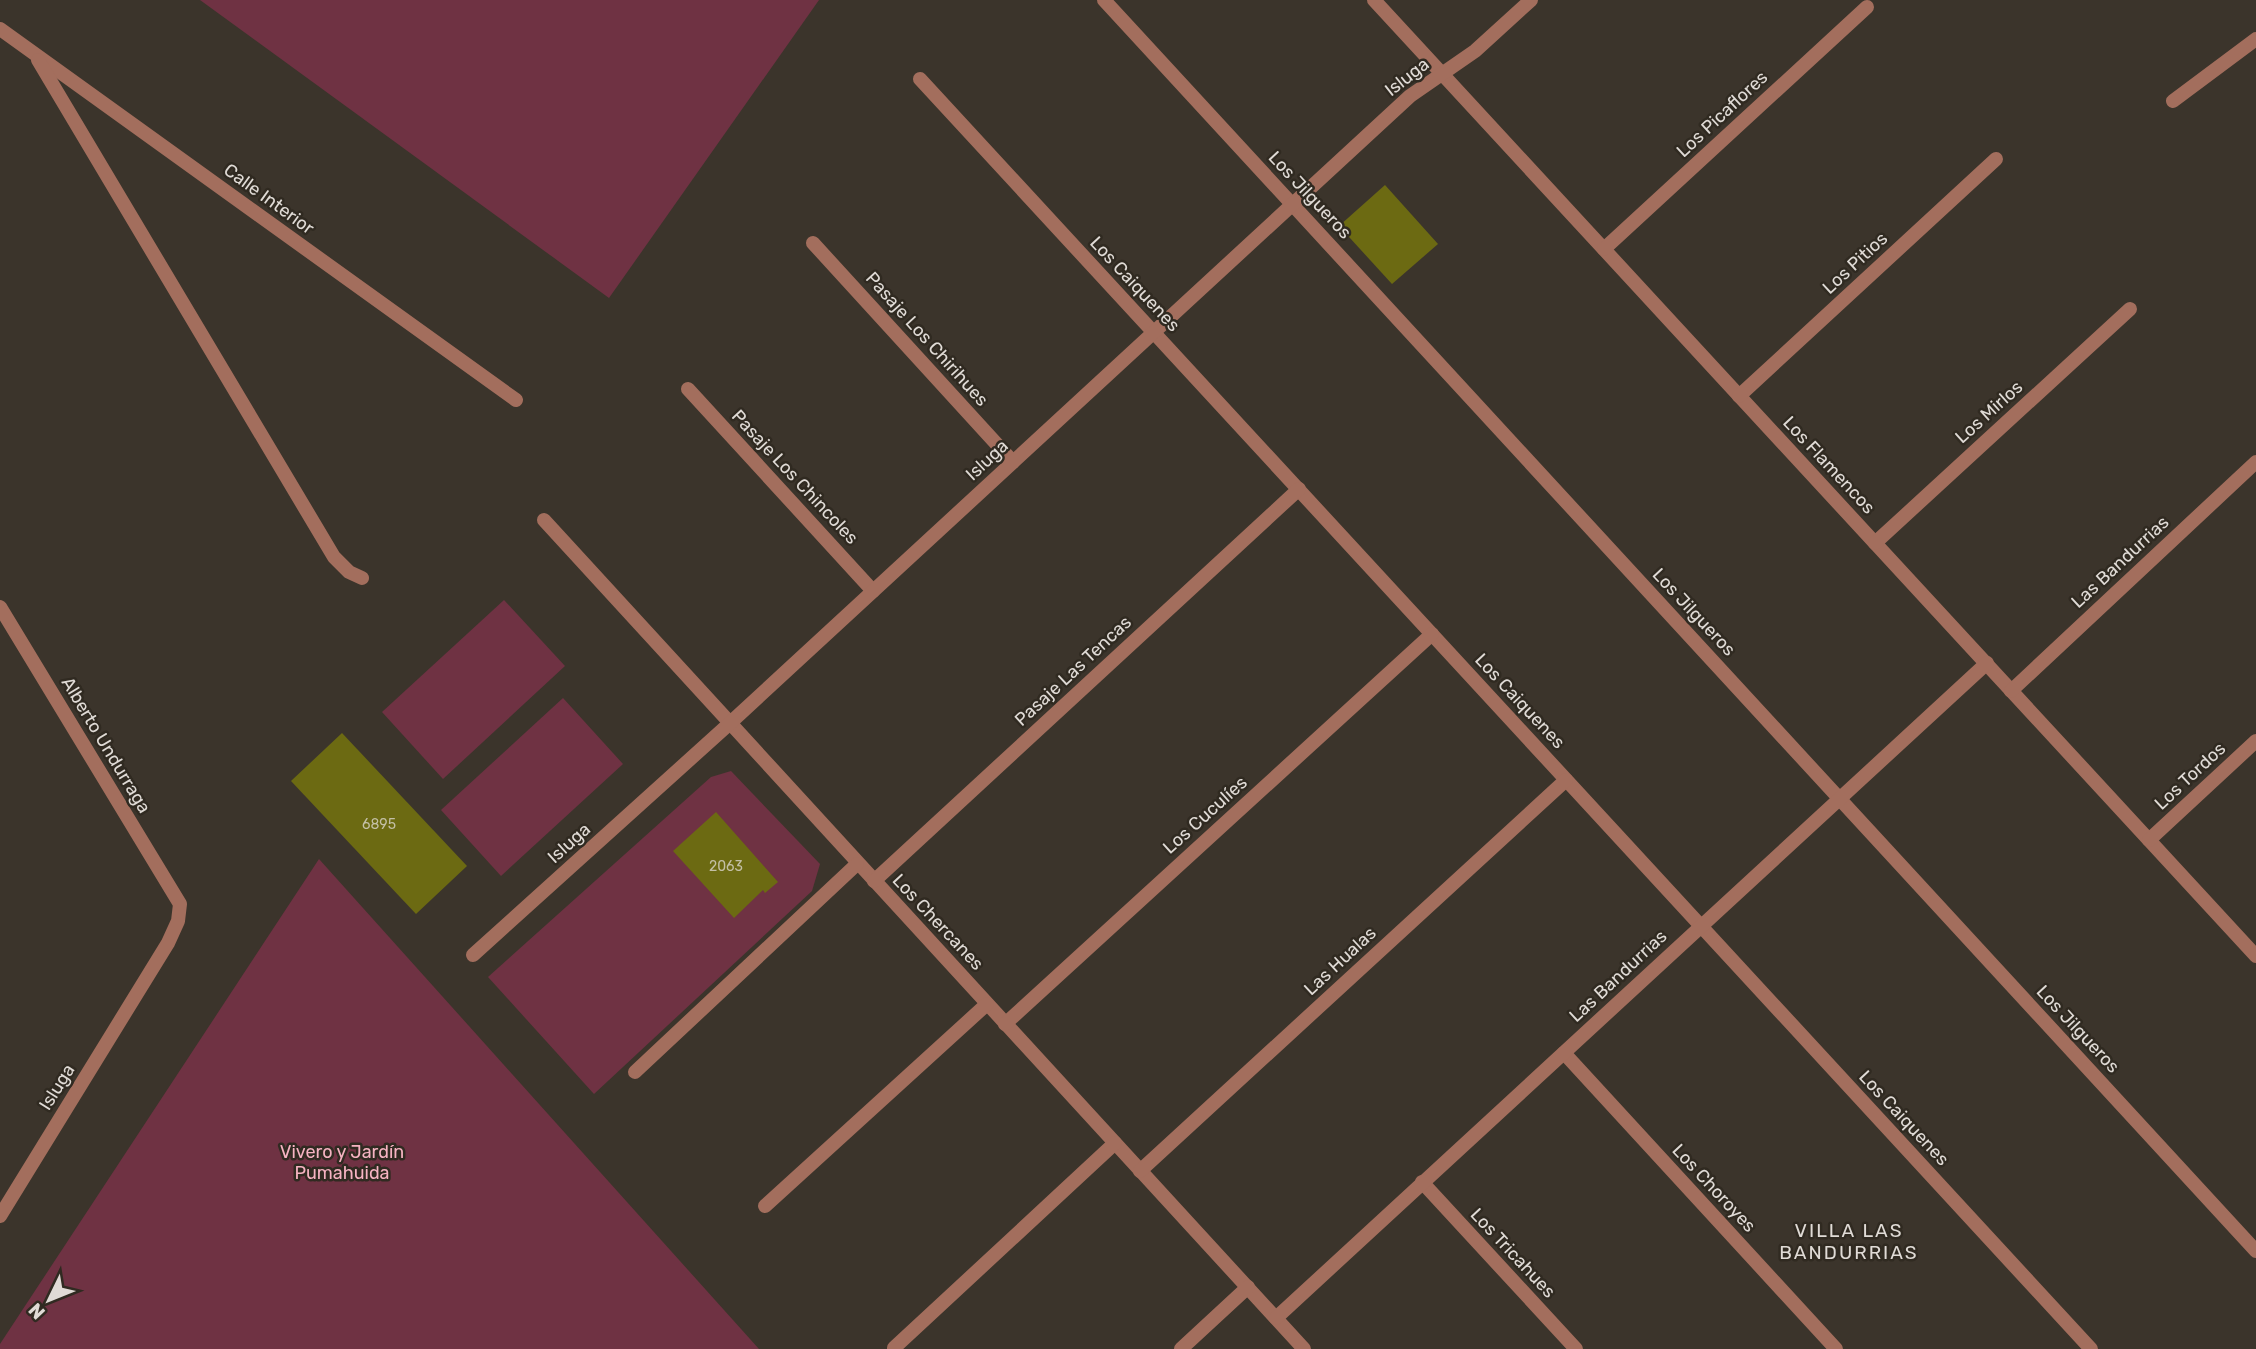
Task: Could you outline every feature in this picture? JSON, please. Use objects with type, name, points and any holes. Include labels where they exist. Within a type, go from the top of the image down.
[{"type":"street","name":"Los Jilgueros","points":[[1104,0],[2256,1251]]},
{"type":"street","name":"Los Flamencos","points":[[1374,0],[2256,956]]},
{"type":"street","name":"Isluga","points":[[473,956],[729,724],[1410,96],[1475,51],[1531,0]]},
{"type":"street","name":"Los Picaflores","points":[[1604,249],[1867,7]]},
{"type":"street","name":"Calle Interior","points":[[0,29],[516,400]]},
{"type":"street","points":[[2173,101],[2256,39]]},
{"type":"street","points":[[33,53],[334,557],[349,572],[362,578]]},
{"type":"street","name":"Los Caiquenes","points":[[920,79],[2091,1349]]},
{"type":"street","name":"Los Pitios","points":[[1739,396],[1996,159]]},
{"type":"street","name":"Pasaje Los Chirihues","points":[[813,243],[1013,462]]},
{"type":"street","name":"Los Mirlos","points":[[1875,542],[2130,309]]},
{"type":"street","name":"Pasaje Los Chincoles","points":[[688,389],[873,591]]},
{"type":"street","name":"Las Bandurrias","points":[[2011,691],[2256,462]]},
{"type":"street","name":"Pasaje Las Tencas","points":[[874,881],[1299,489]]},
{"type":"street","name":"Los Chercanes","points":[[544,520],[1304,1349]]},
{"type":"street","name":"Alberto Undurraga","points":[[0,607],[180,904]]},
{"type":"street","name":"Los Cuculíes","points":[[1005,1024],[1432,634]]},
{"type":"street","name":"Las Bandurrias","points":[[1276,1318],[1987,663]]},
{"type":"street","name":"Los Tordos","points":[[2149,840],[2256,740]]},
{"type":"street","name":"Las Hualas","points":[[1140,1171],[1566,780]]},
{"type":"street","points":[[635,1072],[857,864]]},
{"type":"street","name":"Isluga","points":[[0,1216],[168,943],[178,921],[180,904]]},
{"type":"street","points":[[765,1206],[987,1004]]},
{"type":"street","name":"Los Choroyes","points":[[1564,1053],[1836,1349]]},
{"type":"street","points":[[894,1348],[1115,1143]]},
{"type":"street","name":"Los Tricahues","points":[[1422,1182],[1576,1349]]},
{"type":"street","points":[[1181,1349],[1248,1287]]},
{"type":"green space","points":[[200,0],[819,0],[609,298]]},
{"type":"green space","points":[[504,600],[565,666],[443,779],[382,712]]},
{"type":"green space","points":[[563,698],[623,764],[501,876],[441,810]]},
{"type":"green space","points":[[731,771],[820,864],[812,891],[594,1094],[488,977],[711,777]]},
{"type":"green space","name":"Vivero y Jardín Pumahuida","points":[[319,859],[759,1349],[0,1349],[0,1344]]},
{"type":"building","points":[[1385,185],[1438,244],[1392,284],[1339,226]]},
{"type":"building","points":[[342,733],[467,866],[416,914],[291,781]]},
{"type":"building","points":[[716,812],[778,882],[765,893],[763,890],[734,918],[673,851]]},
{"type":"district","name":"VILLA LAS BANDURRIAS","points":[[1849,1241]]}]
